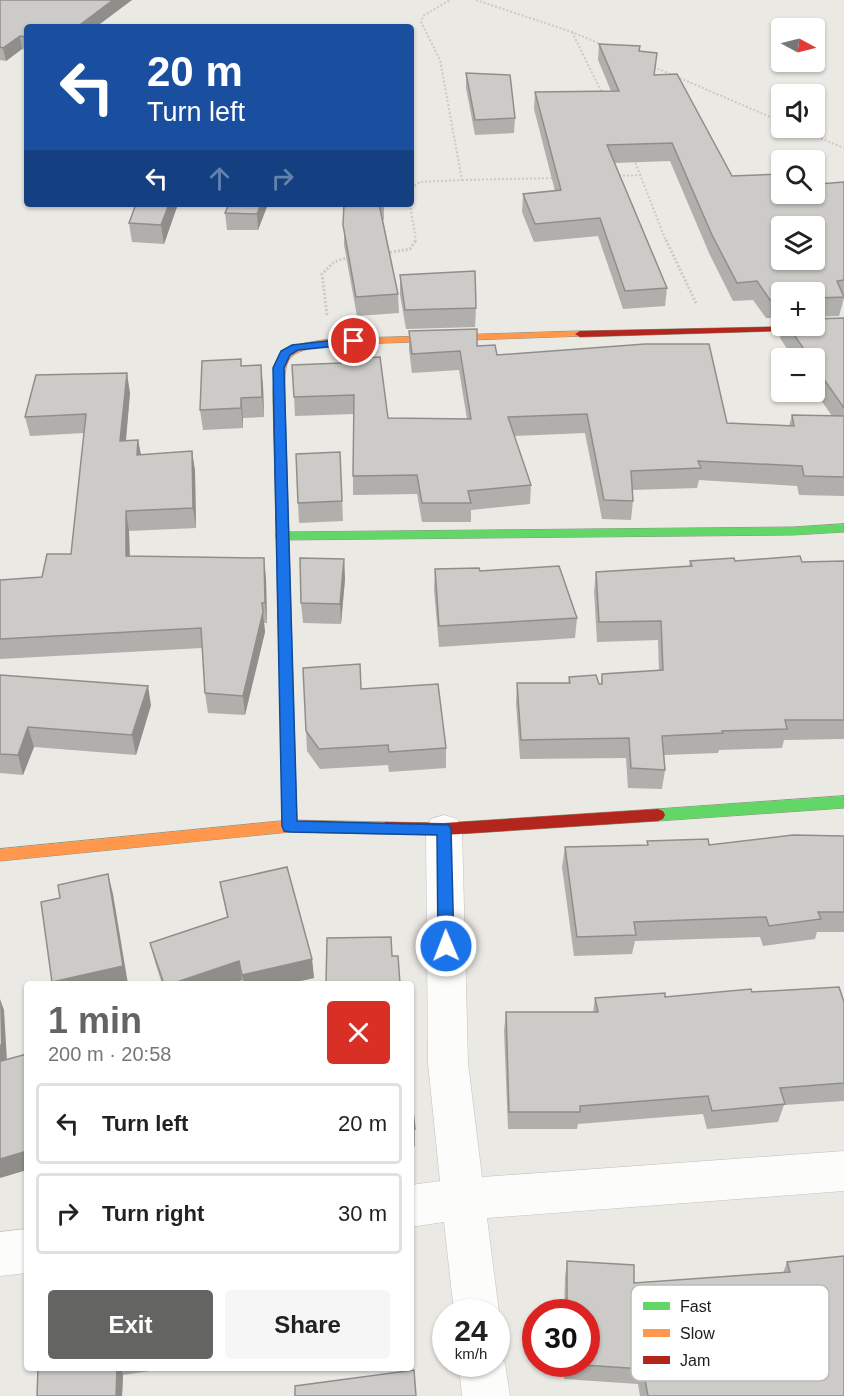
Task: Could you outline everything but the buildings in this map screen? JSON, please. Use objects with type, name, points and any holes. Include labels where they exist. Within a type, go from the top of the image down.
[{"type":"street","points":[[290,826],[278,368],[285,353],[296,347],[330,342],[844,326]]},
{"type":"street","points":[[281,536],[793,531],[844,528]]},
{"type":"street","points":[[0,855],[290,826],[444,829],[844,802]]},
{"type":"street","points":[[444,829],[448,1063],[475,1299]]},
{"type":"street","points":[[414,1206],[463,1199],[844,1171]]},
{"type":"street","points":[[0,1254],[24,1251]]},
{"type":"street","points":[[484,1377],[486,1396]]},
{"type":"path","points":[[450,0],[423,16],[420,22],[440,60],[462,180]]},
{"type":"path","points":[[476,0],[572,32],[605,46]]},
{"type":"path","points":[[572,32],[607,104]]},
{"type":"path","points":[[649,65],[771,117]]},
{"type":"path","points":[[820,138],[844,148]]},
{"type":"path","points":[[632,155],[642,175],[672,256],[695,302],[707,316],[709,330]]},
{"type":"path","points":[[608,176],[642,175]]},
{"type":"path","points":[[414,186],[420,182],[563,177]]},
{"type":"path","points":[[375,254],[410,249],[416,242],[410,207]]},
{"type":"path","points":[[330,342],[322,274],[334,262],[352,256]]},
{"type":"traffic: fast","points":[[281,536],[793,531],[844,528]]},
{"type":"traffic: fast","points":[[658,815],[844,802]]},
{"type":"traffic: slow","points":[[279,401],[282,362],[285,355],[301,347],[330,342],[580,334]]},
{"type":"traffic: slow","points":[[0,855],[290,826],[386,828]]},
{"type":"traffic: jam","points":[[580,334],[844,326]]},
{"type":"traffic: jam","points":[[279,401],[290,826]]},
{"type":"traffic: jam","points":[[386,828],[444,829],[658,815]]},
{"type":"route","points":[[354,341],[296,347],[285,353],[278,368],[290,826],[444,829],[446,946]]}]
